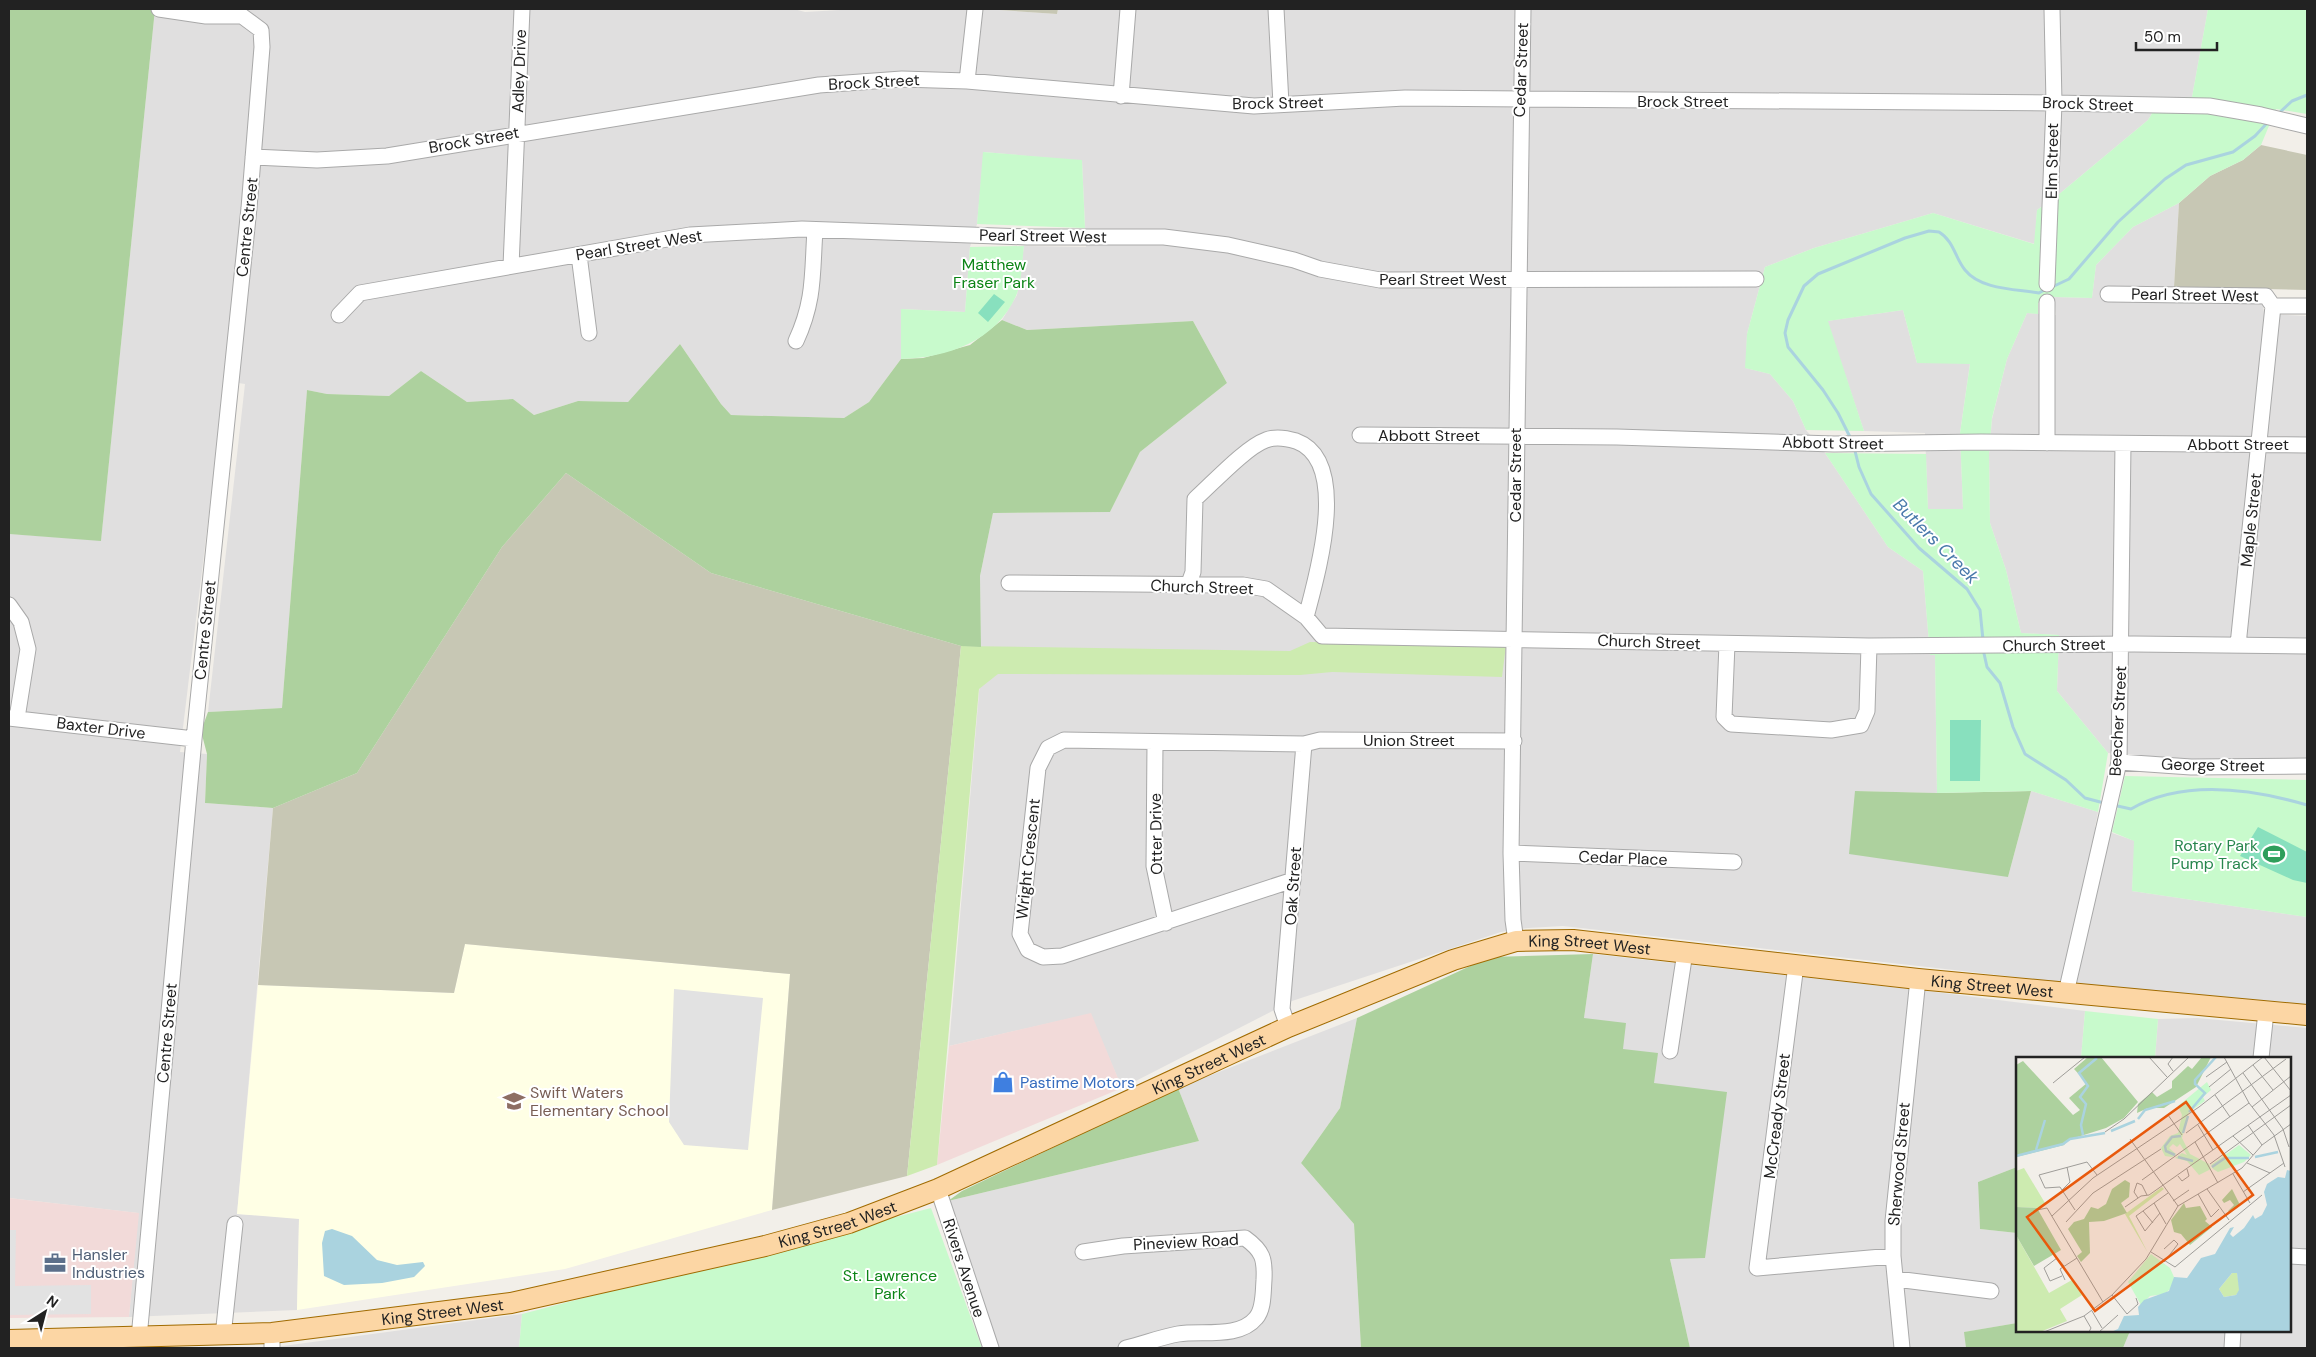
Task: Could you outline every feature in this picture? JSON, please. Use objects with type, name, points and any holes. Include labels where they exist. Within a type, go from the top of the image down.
[{"type":"main road","name":"King Street West","points":[[9,1340],[223,1336],[272,1341],[511,1303],[765,1246],[849,1223],[938,1189],[1288,1027],[1453,960],[1516,941],[1573,940],[1918,979],[2307,1015]]},
{"type":"street","name":"Centre Street","points":[[139,1338],[194,739],[254,157],[262,47],[262,30],[242,16],[206,16],[158,9]]},
{"type":"street","name":"Adley Drive","points":[[511,266],[522,9]]},
{"type":"street","points":[[967,81],[975,9]]},
{"type":"street","points":[[1121,96],[1128,9]]},
{"type":"street","points":[[1276,9],[1281,104]]},
{"type":"street","name":"Cedar Street","points":[[1516,941],[1513,920],[1511,853],[1514,741],[1520,99],[1523,9]]},
{"type":"street","name":"Elm Street","points":[[2048,284],[2054,103],[2052,9]]},
{"type":"street","name":"Brock Street","points":[[254,157],[318,160],[387,156],[517,133],[819,85],[902,79],[967,81],[1121,96],[1254,106],[1406,98],[2209,106],[2261,115],[2307,126]]},
{"type":"street","points":[[796,341],[805,323],[811,299],[815,230]]},
{"type":"street","name":"Pearl Street West","points":[[339,315],[360,293],[511,266],[690,235],[815,230],[1027,237],[1164,238],[1228,245],[1294,260],[1320,270],[1380,280],[1756,279]]},
{"type":"street","points":[[578,255],[589,333]]},
{"type":"street","name":"Pearl Street West","points":[[2108,294],[2266,296],[2273,306],[2307,306]]},
{"type":"street","points":[[2047,302],[2047,443]]},
{"type":"street","name":"Maple Street","points":[[2238,645],[2273,306]]},
{"type":"street","name":"Abbott Street","points":[[1360,435],[1617,437],[1834,444],[1981,442],[2307,444]]},
{"type":"street","points":[[1188,586],[1193,572],[1196,499],[1247,452],[1266,440],[1284,437],[1300,443],[1315,453],[1324,469],[1326,487],[1322,552],[1306,617]]},
{"type":"street","name":"Beecher Street","points":[[2066,993],[2109,816],[2119,762],[2123,444]]},
{"type":"street","name":"Church Street","points":[[1009,583],[1243,585],[1266,589],[1306,617],[1322,636],[1514,638],[1869,646],[2121,644],[2307,646]]},
{"type":"street","points":[[9,605],[21,622],[28,648],[13,718]]},
{"type":"street","points":[[1727,644],[1724,717],[1731,724],[1831,730],[1861,725],[1866,711],[1869,646]]},
{"type":"street","name":"Baxter Drive","points":[[13,718],[194,739]]},
{"type":"street","name":"Wright Crescent","points":[[1293,880],[1166,924],[1062,956],[1043,957],[1028,950],[1020,934],[1038,768],[1048,748],[1064,740],[1304,744]]},
{"type":"street","name":"Union Street","points":[[1304,744],[1320,740],[1514,741]]},
{"type":"street","name":"Otter Drive","points":[[1155,743],[1154,866],[1166,924]]},
{"type":"street","name":"Oak Street","points":[[1288,1027],[1282,1009],[1304,744]]},
{"type":"street","name":"George Street","points":[[2119,762],[2190,767],[2307,766]]},
{"type":"street","name":"Cedar Place","points":[[1511,853],[1734,862]]},
{"type":"street","points":[[1670,1051],[1685,952]]},
{"type":"street","name":"McCready Street","points":[[1796,964],[1757,1268],[1893,1256]]},
{"type":"street","name":"Sherwood Street","points":[[1902,1348],[1893,1256],[1893,1221],[1918,979]]},
{"type":"street","points":[[2261,1057],[2266,1012]]},
{"type":"street","name":"Rivers Avenue","points":[[938,1189],[991,1348]]},
{"type":"street","points":[[223,1336],[235,1224]]},
{"type":"street","name":"Pineview Road","points":[[1083,1252],[1123,1246],[1245,1238],[1258,1248],[1264,1264],[1262,1300],[1256,1318],[1241,1327],[1222,1332],[1179,1334],[1126,1348]]},
{"type":"street","points":[[2291,1256],[2307,1257]]},
{"type":"street","points":[[1896,1279],[1991,1291]]},
{"type":"street","points":[[2232,1348],[2233,1332]]},
{"type":"shaded area","points":[[155,9],[794,9],[805,12],[857,9],[985,9],[1057,14],[1058,9],[2208,9],[2192,97],[2162,97],[2148,120],[2058,195],[2037,210],[2035,244],[1933,213],[1814,248],[1765,267],[1747,334],[1746,368],[1770,374],[1793,401],[1806,430],[1825,453],[1888,547],[1923,571],[1930,655],[1935,655],[1937,793],[1855,791],[2008,877],[2031,791],[2098,812],[2095,827],[2135,841],[2132,891],[2307,917],[2307,1004],[2078,984],[1563,926],[1501,932],[1292,1001],[1122,1088],[1090,1014],[949,1046],[981,669],[980,576],[993,513],[1110,512],[1140,452],[1227,383],[1193,321],[1027,330],[1002,320],[1017,295],[1024,246],[1086,247],[1082,161],[984,152],[977,224],[970,247],[965,312],[901,309],[901,359],[869,402],[844,418],[731,415],[721,404],[680,344],[628,402],[578,401],[534,415],[513,399],[467,402],[421,371],[389,396],[327,394],[307,390],[282,708],[208,712],[245,384],[225,381],[180,752],[207,754],[205,803],[273,808],[237,1214],[299,1218],[297,1310],[129,1317],[138,1213],[9,1198],[9,534],[101,540]]},
{"type":"shaded area","points":[[985,9],[1058,9],[1057,14]]},
{"type":"shaded area","points":[[2261,145],[2307,155],[2307,290],[2174,287],[2179,203],[2210,176],[2243,160]]},
{"type":"shaded area","points":[[2179,203],[2173,303],[2263,304],[2264,314],[2307,316],[2307,758],[2190,759],[2108,753],[2057,691],[2059,635],[2021,633],[2006,570],[1990,523],[1989,454],[1992,419],[2007,359],[2027,313],[2056,315],[2054,297],[2092,298],[2096,265],[2133,227]]},
{"type":"shaded area","points":[[1903,310],[1917,363],[1970,363],[1960,433],[1963,509],[1928,509],[1925,433],[1864,431],[1827,321]]},
{"type":"shaded area","points":[[566,473],[711,573],[961,646],[907,1176],[772,1210],[790,974],[465,944],[454,993],[258,985],[273,808],[357,773],[502,547]]},
{"type":"shaded area","name":"Swift Waters Elementary School","points":[[465,944],[790,974],[772,1210],[565,1269],[297,1310],[299,1219],[237,1214],[258,985],[454,993]]},
{"type":"shaded area","points":[[1593,954],[1927,991],[2085,1011],[2081,1057],[2016,1057],[2016,1167],[1978,1182],[1980,1229],[2016,1233],[2016,1323],[1965,1332],[1966,1348],[1690,1348],[1670,1259],[1654,1083],[1623,1049],[1584,1018]]},
{"type":"shaded area","points":[[674,989],[763,998],[748,1150],[684,1145],[669,1122]]},
{"type":"shaded area","points":[[1091,1013],[1122,1088],[937,1165],[949,1046]]},
{"type":"shaded area","points":[[1357,1018],[1340,1108],[1301,1163],[1354,1224],[1361,1348],[997,1348],[948,1201],[1199,1141],[1178,1088]]},
{"type":"shaded area","points":[[2197,1018],[2307,1028],[2307,1348],[2123,1348],[2130,1332],[2291,1332],[2291,1057],[2155,1057],[2158,1019]]},
{"type":"shaded area","points":[[9,1198],[139,1213],[129,1317],[9,1318]]},
{"type":"shaded area","points":[[9,1230],[16,1230],[15,1286],[91,1285],[91,1314],[9,1315]]},
{"type":"shaded area","points":[[522,1314],[519,1348],[268,1348]]},
{"type":"green space","points":[[9,9],[155,9],[101,541],[9,534]]},
{"type":"green space","points":[[2208,9],[2307,9],[2307,114],[2276,109],[2261,145],[2243,160],[2210,176],[2179,203],[2133,227],[2096,265],[2092,298],[2054,297],[2038,303],[2038,314],[2027,313],[2007,359],[1992,418],[1989,454],[1990,523],[2006,570],[2021,633],[2059,635],[2057,691],[2108,753],[2098,812],[2031,791],[1937,793],[1935,655],[1930,655],[1923,571],[1888,547],[1825,453],[1926,454],[1928,509],[1963,509],[1960,433],[1970,364],[1917,363],[1903,310],[1828,321],[1864,431],[1806,430],[1793,401],[1770,374],[1745,368],[1747,334],[1765,267],[1814,248],[1933,213],[2034,244],[2037,210],[2058,195],[2148,120],[2162,97],[2192,97]]},
{"type":"green space","points":[[983,152],[1082,160],[1085,228],[977,224]]},
{"type":"green space","name":"Matthew Fraser Park","points":[[1024,246],[1021,278],[1016,296],[1007,312],[996,325],[968,344],[952,350],[936,355],[901,359],[901,309],[965,312],[970,247]]},
{"type":"green space","points":[[994,294],[1005,302],[988,322],[978,313]]},
{"type":"green space","points":[[1002,320],[1027,330],[1193,321],[1227,383],[1140,452],[1110,512],[993,513],[980,576],[981,647],[961,646],[711,573],[566,473],[502,547],[357,773],[273,808],[205,803],[207,754],[201,731],[208,712],[282,708],[307,390],[327,394],[389,396],[421,371],[467,402],[513,399],[534,415],[578,401],[628,402],[680,344],[721,404],[731,415],[844,418],[869,402],[901,359],[923,358],[970,345]]},
{"type":"green space","points":[[1310,642],[1506,645],[1502,677],[1332,672],[1300,675],[998,674],[979,689],[937,1165],[907,1176],[961,646],[1290,651]]},
{"type":"green space","points":[[1950,720],[1981,720],[1980,781],[1950,781]]},
{"type":"green space","points":[[2125,776],[2307,780],[2307,917],[2132,891],[2134,841],[2112,832]]},
{"type":"green space","points":[[1855,791],[1937,793],[2031,791],[2008,877],[1849,854]]},
{"type":"green space","name":"Rotary Park Pump Track","points":[[2258,827],[2307,852],[2307,883],[2293,880],[2240,856]]},
{"type":"green space","points":[[1593,954],[1584,1018],[1626,1023],[1623,1049],[1658,1053],[1654,1083],[1727,1092],[1705,1258],[1670,1259],[1690,1348],[1361,1348],[1354,1224],[1301,1163],[1340,1108],[1357,1018],[1490,957]]},
{"type":"green space","points":[[2085,1011],[2158,1019],[2155,1057],[2081,1057]]},
{"type":"green space","points":[[1178,1088],[1199,1141],[948,1201],[962,1191]]},
{"type":"green space","points":[[2016,1167],[2016,1233],[1980,1229],[1978,1182]]},
{"type":"green space","name":"St. Lawrence Park","points":[[931,1208],[982,1348],[519,1348],[522,1314]]},
{"type":"green space","points":[[2016,1323],[2016,1332],[2130,1332],[2123,1348],[1966,1348],[1964,1332]]},
{"type":"water","points":[[332,1229],[352,1236],[377,1260],[397,1265],[423,1262],[425,1266],[414,1277],[382,1283],[344,1285],[324,1276],[322,1243],[325,1231]]},
{"type":"waterway","name":"Butlers Creek","points":[[2279,113],[2292,101],[2307,95]]},
{"type":"waterway","name":"Butlers Creek","points":[[2052,287],[2069,279],[2118,222],[2165,179],[2186,165],[2233,152],[2255,136],[2268,122]]},
{"type":"waterway","name":"Butlers Creek","points":[[1851,439],[1838,413],[1823,390],[1788,347],[1785,333],[1788,320],[1804,286],[1818,274],[1905,238],[1929,231],[1939,232],[1944,236],[1965,270],[1972,277],[1980,281],[1999,288],[2039,293],[2046,289]]},
{"type":"waterway","name":"Butlers Creek","points":[[1854,447],[1859,467],[1871,494],[1919,548],[1967,589],[1980,610],[1983,640]]},
{"type":"waterway","name":"Butlers Creek","points":[[1983,649],[1987,667],[2000,683],[2013,727],[2025,754],[2066,780],[2085,798],[2104,803]]},
{"type":"waterway","name":"Butlers Creek","points":[[2113,805],[2131,809],[2173,793],[2195,790],[2241,791],[2286,799],[2307,805]]},
{"type":"place","name":"Rotary Park Pump Track","points":[[2274,854]]},
{"type":"place","name":"Pastime Motors","points":[[1003,1082]]},
{"type":"place","name":"Swift Waters Elementary School","points":[[514,1101]]},
{"type":"place","name":"Hansler Industries","points":[[55,1263]]}]
